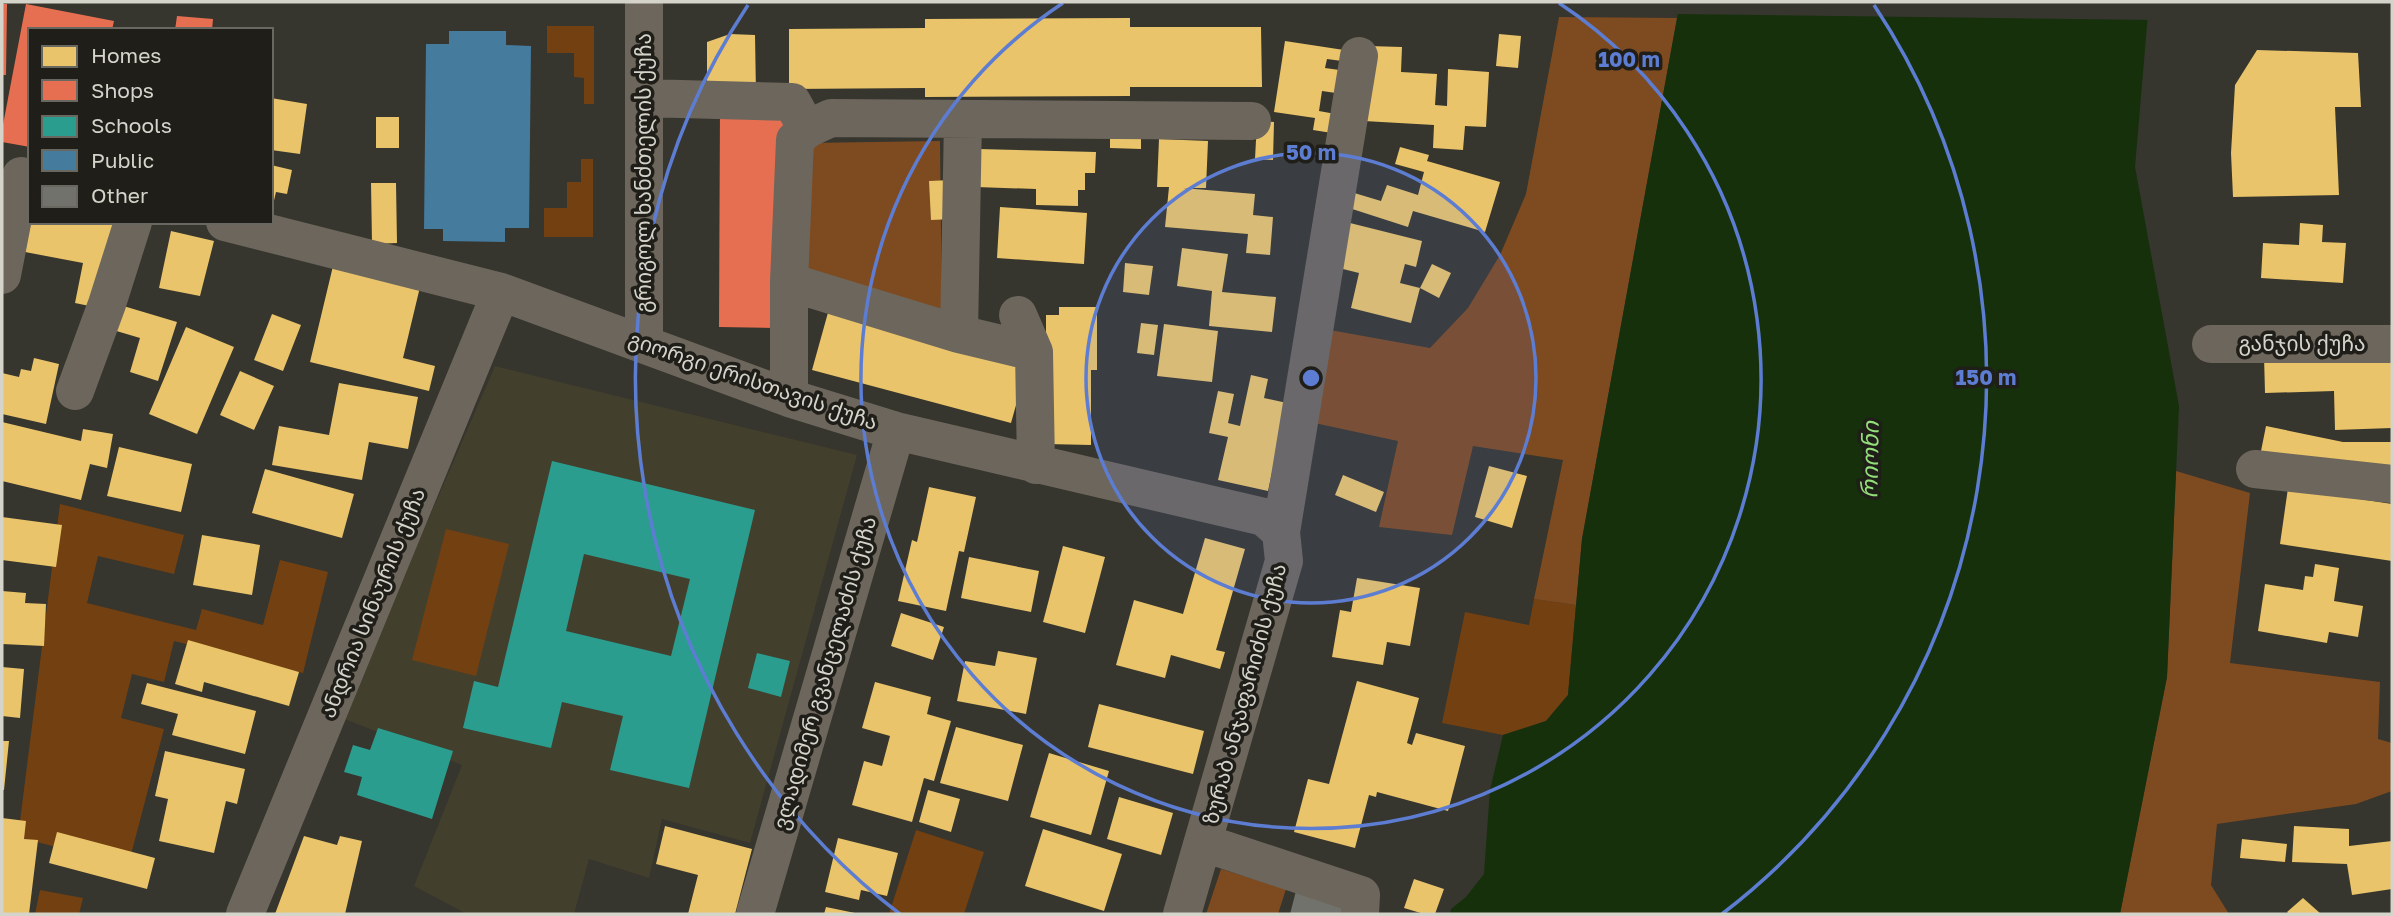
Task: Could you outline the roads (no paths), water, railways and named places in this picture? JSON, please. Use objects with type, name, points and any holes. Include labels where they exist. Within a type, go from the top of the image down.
[{"type":"street","name":"გრიგოლ ხანძთელის ქუჩა","points":[[644,2],[644,343]]},
{"type":"street","name":"ზურაბ ანჯაფარიძის ქუჩა","points":[[1182,914],[1284,561],[1281,532],[1359,56]]},
{"type":"street","points":[[644,98],[792,102],[807,129]]},
{"type":"street","points":[[789,398],[789,282],[795,140],[807,129],[831,118],[1252,121]]},
{"type":"street","points":[[959,334],[963,119]]},
{"type":"street","points":[[2,275],[17,176]]},
{"type":"street","points":[[75,391],[132,224]]},
{"type":"street","name":"გიორგი ერისთავის ქუჩა","points":[[233,224],[501,292],[789,398],[896,431],[1264,517],[1281,532]]},
{"type":"street","points":[[789,282],[959,334],[1034,352]]},
{"type":"street","name":"ანდრია სინაურის ქუჩა","points":[[245,914],[501,292]]},
{"type":"street","points":[[1018,315],[1034,352],[1036,465]]},
{"type":"street","name":"განჯის ქუჩა","points":[[2211,344],[2392,344]]},
{"type":"street","name":"ვლადიმერ გვანცელაძის ქუჩა","points":[[755,914],[896,431]]},
{"type":"street","points":[[2255,469],[2392,484]]},
{"type":"street","points":[[1203,842],[1362,895],[1360,914]]},
{"type":"water","name":"რიონი","points":[[1680,2],[2149,2],[2135,167],[2179,406],[2167,677],[2120,914],[1450,914],[1451,909],[1466,897],[1484,874],[1490,790],[1503,735],[1546,721],[1568,695],[1582,539]]}]
